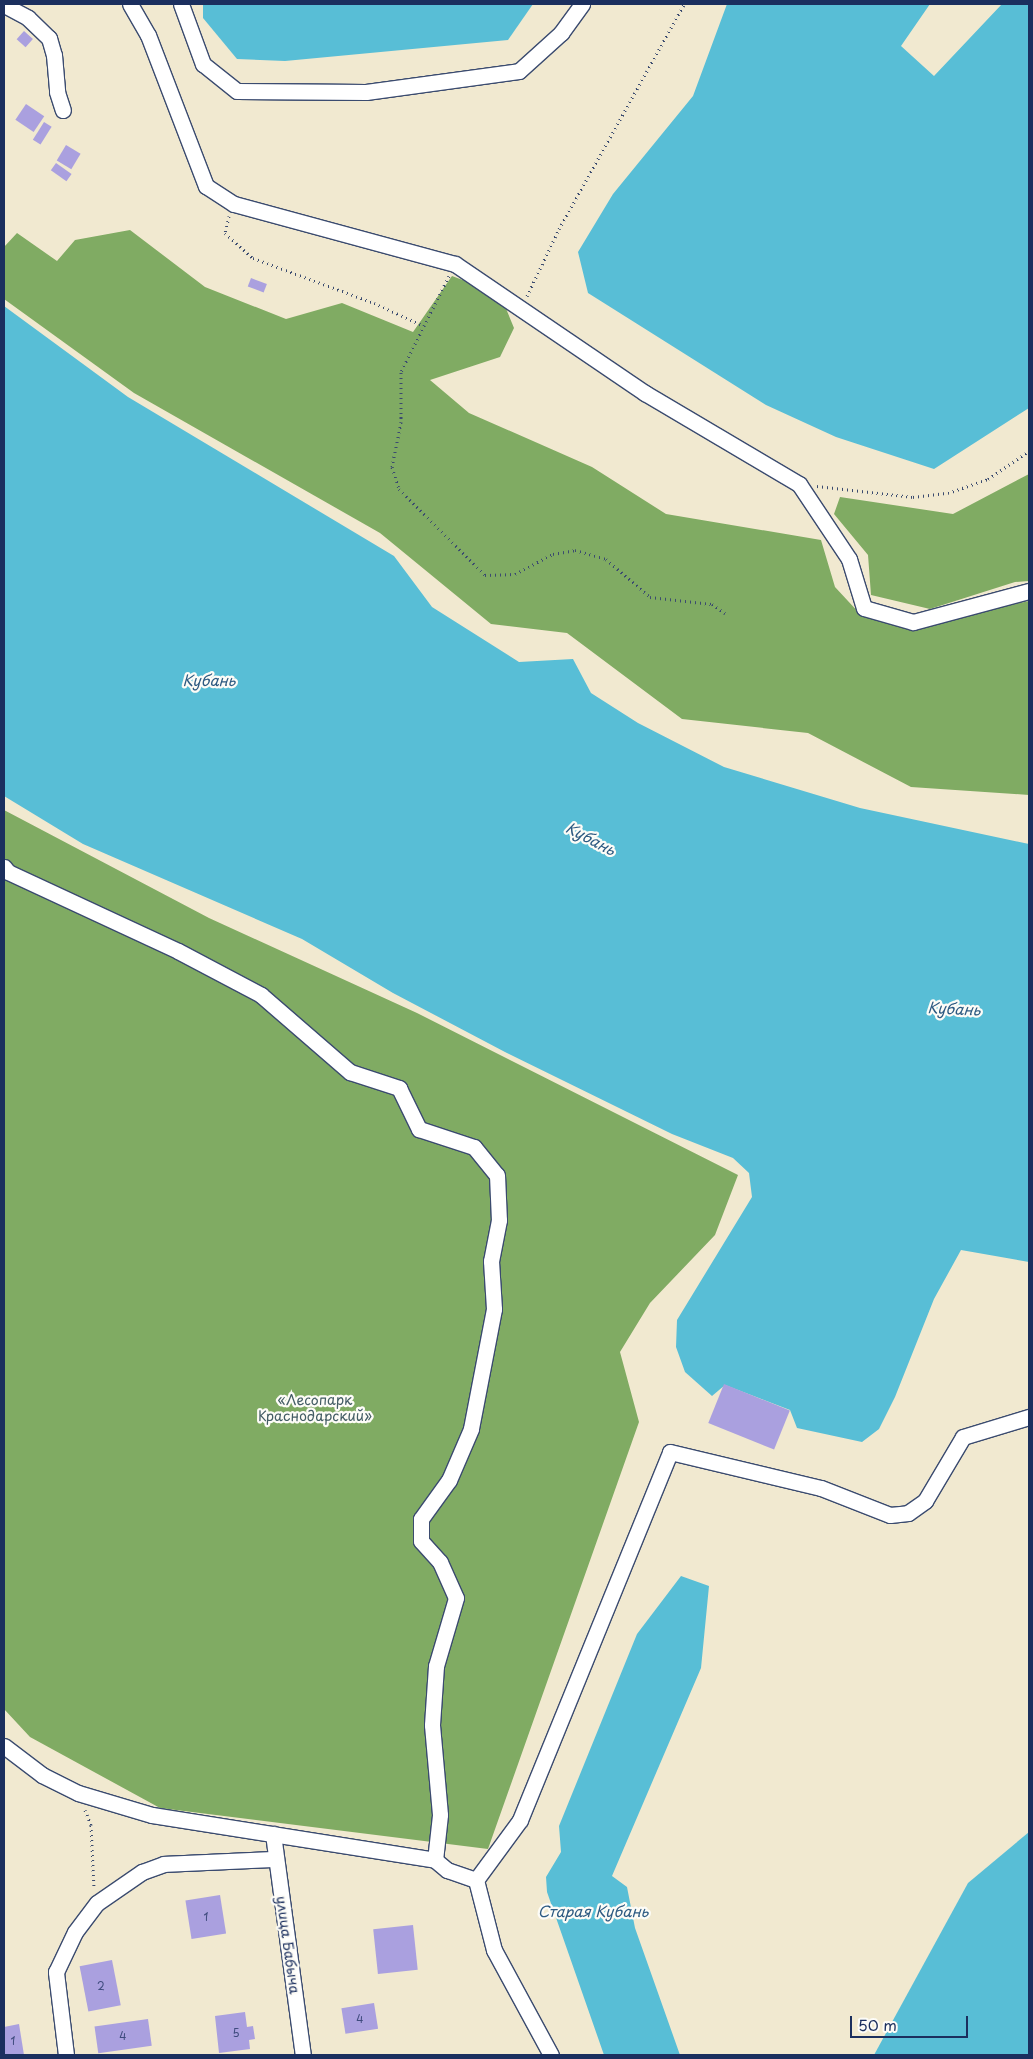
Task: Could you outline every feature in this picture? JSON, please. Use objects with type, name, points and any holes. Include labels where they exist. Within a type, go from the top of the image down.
[{"type":"street","points":[[130,4],[148,35],[206,186],[234,204],[456,264],[645,393],[799,484],[849,559],[864,608],[913,622],[1029,591]]},
{"type":"street","points":[[181,4],[203,64],[237,91],[366,92],[519,71],[561,34],[582,4]]},
{"type":"street","points":[[4,5],[28,18],[49,38],[63,110]]},
{"type":"street","points":[[4,867],[8,872],[178,951],[261,995],[350,1072],[399,1088],[420,1129],[474,1147],[497,1175],[499,1220],[491,1261],[494,1309],[472,1429],[450,1480],[421,1519],[421,1541],[440,1562],[456,1598],[436,1666],[432,1725],[440,1815],[435,1860]]},
{"type":"street","points":[[476,1880],[513,1832],[670,1452],[821,1488],[890,1515],[908,1513],[925,1501],[963,1437],[1029,1417]]},
{"type":"street","points":[[4,1746],[42,1775],[78,1793],[152,1815],[435,1860],[447,1870],[476,1880]]},
{"type":"street","name":"улица Бабыча","points":[[273,1834],[303,2055]]},
{"type":"street","points":[[66,2055],[56,1972],[75,1932],[98,1902],[142,1872],[164,1864],[276,1859]]},
{"type":"street","points":[[476,1880],[494,1950],[551,2055]]},
{"type":"path","points":[[521,308],[559,229],[684,4]]},
{"type":"path","points":[[234,204],[225,233],[253,258],[374,303],[424,326]]},
{"type":"path","points":[[456,264],[401,372],[401,422],[392,467],[399,488],[485,575],[515,574],[553,554],[575,550],[606,559],[650,597],[712,604],[725,613]]},
{"type":"path","points":[[799,484],[913,497],[948,493],[988,479],[1029,451]]},
{"type":"path","points":[[78,1793],[91,1824],[98,1902]]},
{"type":"green space","points":[[130,230],[205,287],[286,319],[342,303],[413,332],[452,276],[500,294],[514,328],[500,357],[430,380],[469,413],[592,467],[666,514],[821,540],[835,587],[861,615],[911,627],[1029,601],[1029,795],[911,787],[808,733],[682,719],[567,633],[491,624],[380,533],[134,393],[4,299],[4,247],[17,233],[57,261],[75,240]]},
{"type":"green space","points":[[1029,474],[1029,581],[1015,582],[930,609],[871,595],[868,555],[834,514],[840,497],[953,514]]},
{"type":"green space","name":"«Лесопарк Краснодарский»","points":[[4,810],[209,918],[417,1013],[738,1175],[715,1235],[650,1303],[620,1352],[639,1422],[488,1849],[160,1808],[30,1737],[4,1709]]},
{"type":"water","points":[[203,4],[533,4],[508,40],[285,61],[237,59],[203,18]]},
{"type":"water","points":[[727,4],[930,4],[901,46],[934,76],[1002,4],[1029,4],[1029,408],[934,469],[836,437],[766,405],[588,293],[578,252],[613,194],[693,96]]},
{"type":"water","name":"Кубань","points":[[4,306],[128,397],[394,556],[432,607],[519,662],[573,659],[591,693],[638,723],[724,767],[860,808],[1029,844],[1029,1262],[961,1250],[934,1299],[895,1397],[879,1429],[862,1442],[797,1428],[790,1410],[725,1385],[712,1396],[685,1372],[676,1347],[677,1320],[752,1197],[749,1173],[733,1158],[672,1134],[505,1052],[393,993],[302,939],[83,844],[4,796]]},
{"type":"water","name":"Старая Кубань","points":[[681,1576],[709,1586],[701,1668],[612,1876],[627,1887],[635,1928],[680,2055],[604,2055],[547,1892],[546,1877],[561,1852],[559,1826],[637,1634]]},
{"type":"water","points":[[1029,1832],[1029,2055],[874,2055],[968,1883]]},
{"type":"building","points":[[24,31],[33,39],[26,47],[17,39]]},
{"type":"building","points":[[26,104],[44,116],[34,132],[15,120]]},
{"type":"building","points":[[44,122],[52,127],[41,145],[33,140]]},
{"type":"building","points":[[66,145],[81,154],[71,169],[57,160]]},
{"type":"building","points":[[56,163],[72,174],[66,181],[51,170]]},
{"type":"building","points":[[251,278],[267,284],[264,292],[248,286]]},
{"type":"building","points":[[724,1384],[790,1411],[774,1450],[708,1423]]},
{"type":"building","points":[[220,1895],[226,1934],[192,1939],[185,1900]]},
{"type":"building","points":[[413,1925],[418,1970],[378,1974],[373,1929]]},
{"type":"building","points":[[112,1960],[121,2005],[88,2011],[80,1966]]},
{"type":"building","points":[[374,2003],[378,2029],[345,2034],[341,2008]]},
{"type":"building","points":[[245,2012],[247,2027],[253,2026],[255,2039],[249,2040],[250,2049],[219,2053],[215,2016]]},
{"type":"building","points":[[148,2019],[152,2046],[98,2053],[95,2027]]},
{"type":"building","points":[[19,2024],[24,2055],[4,2055],[4,2027]]}]
